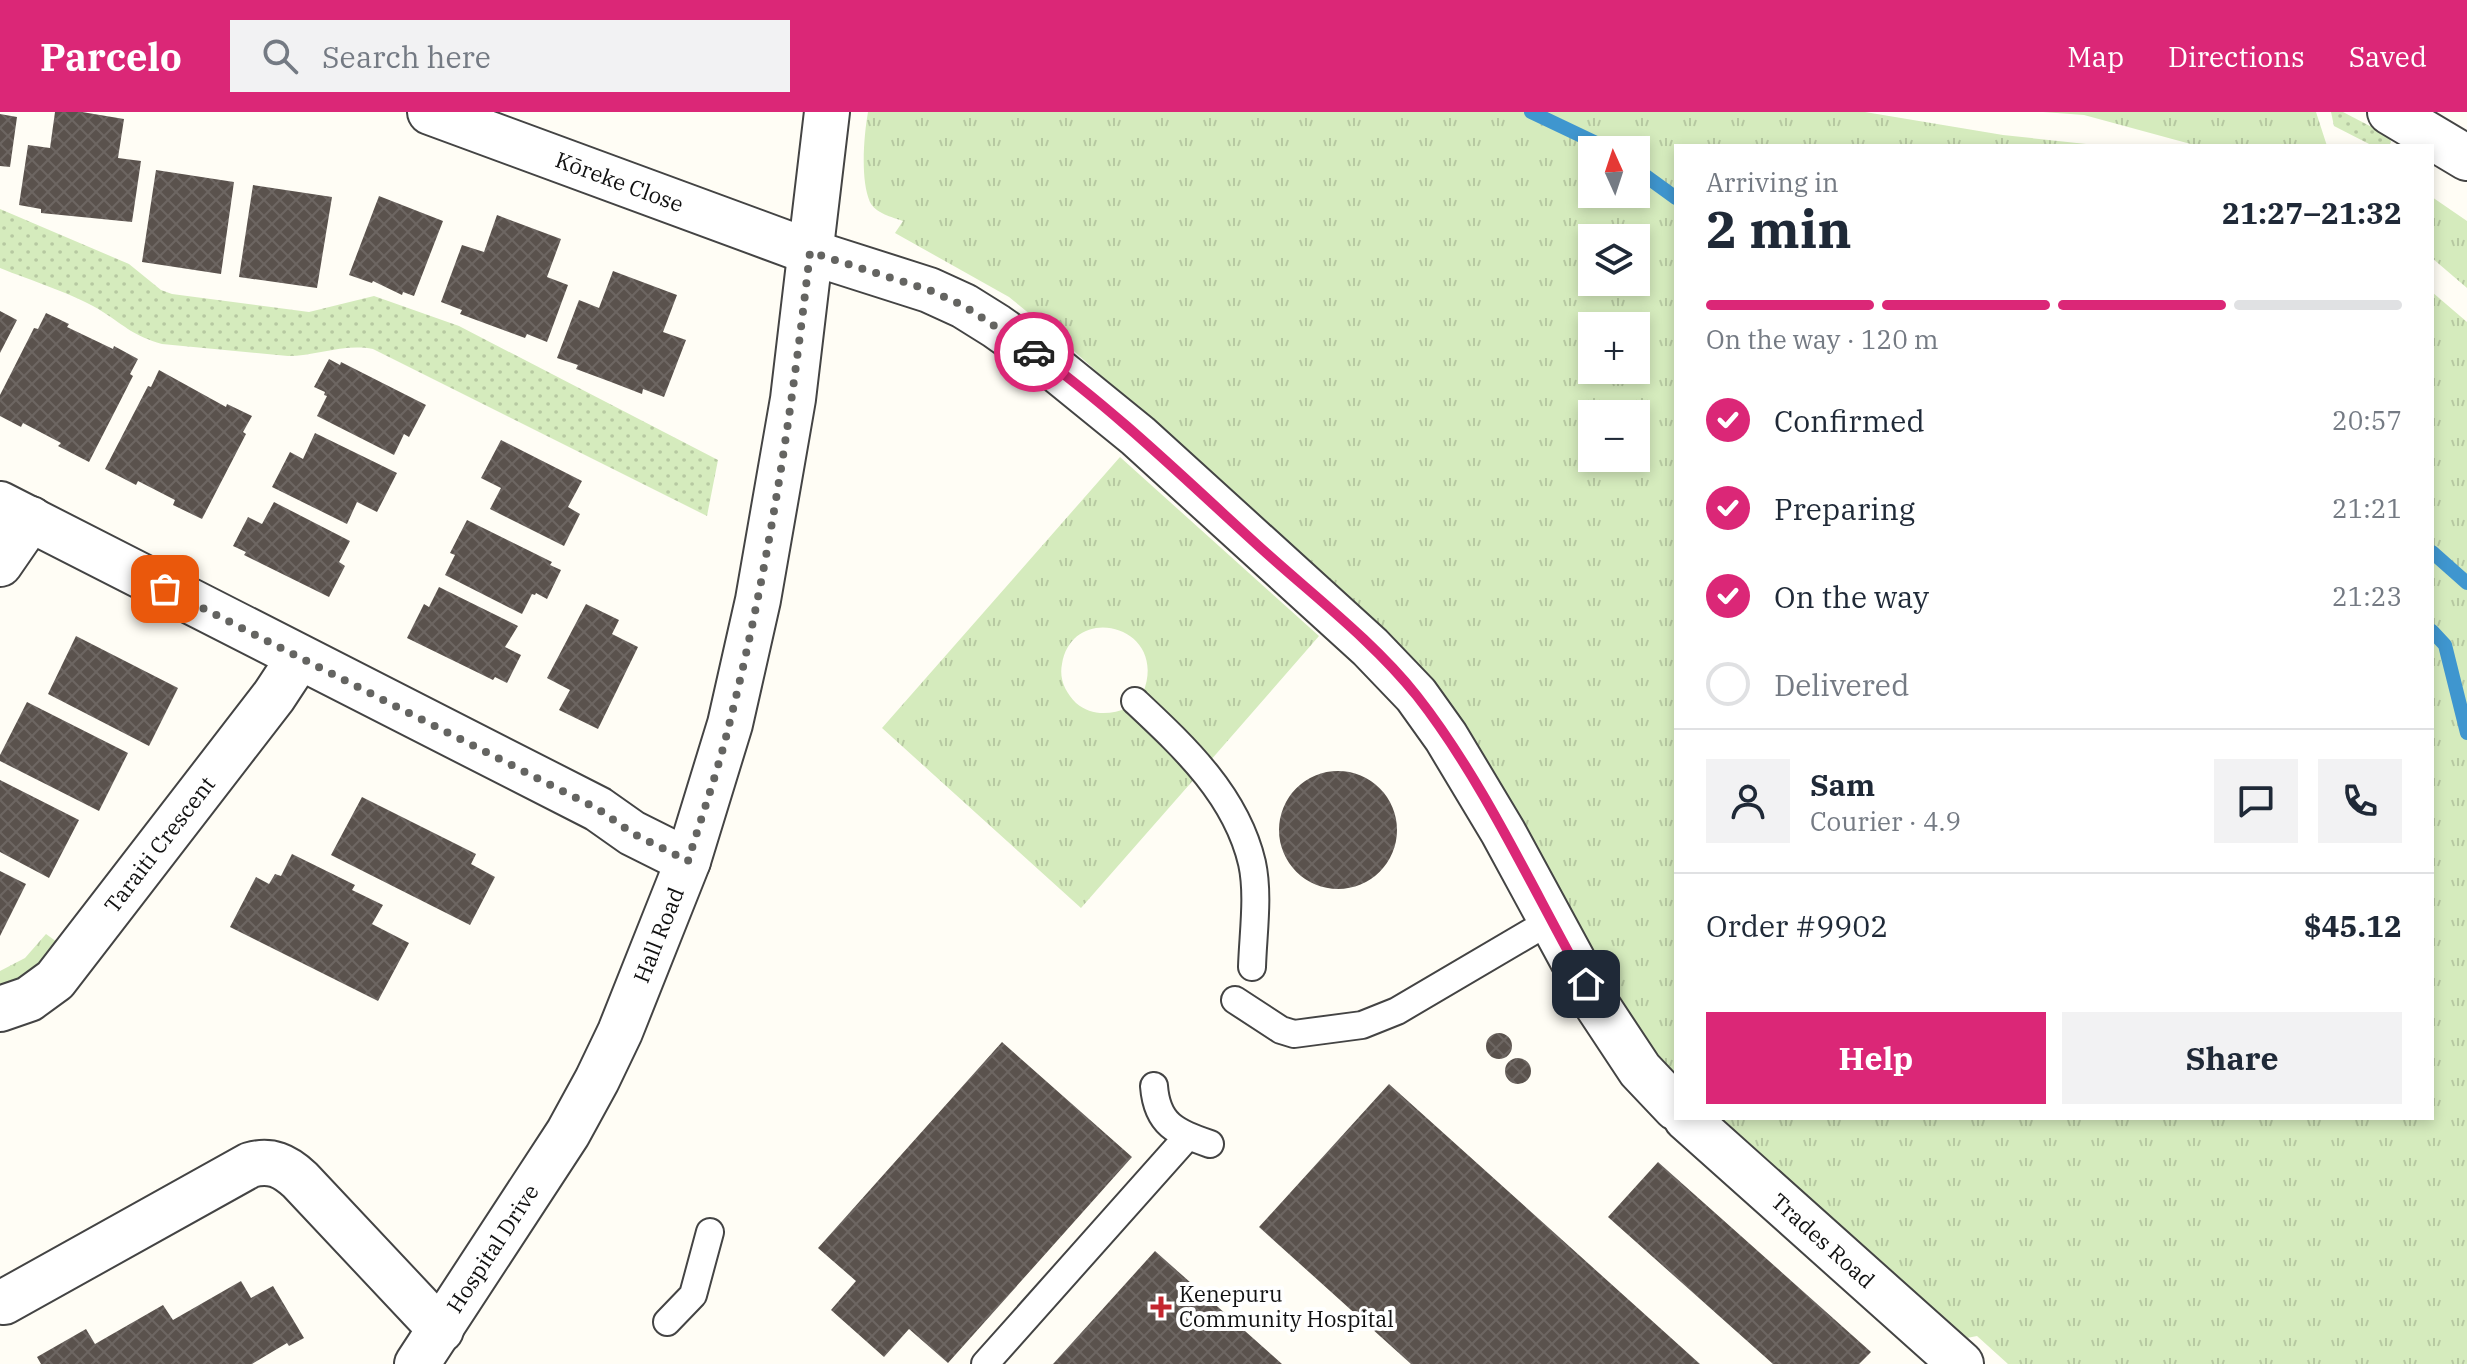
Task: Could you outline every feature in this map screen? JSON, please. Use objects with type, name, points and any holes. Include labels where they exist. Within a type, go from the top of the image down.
[{"type":"street","name":"Kōreke Close","points":[[430,112],[810,252]]},
{"type":"street","name":"Hall Road","points":[[568,1133],[620,1032],[688,861],[730,724],[758,600],[793,399],[827,112]]},
{"type":"street","points":[[2390,112],[2467,158]]},
{"type":"street","points":[[810,252],[911,284],[964,306],[996,326],[1047,362],[1138,436],[1370,647],[1416,695],[1446,737],[1503,832],[1597,1005],[1640,1070],[1674,1106]]},
{"type":"street","points":[[0,564],[16,511],[598,809],[632,833],[688,861]]},
{"type":"street","name":"Taraiti Crescent","points":[[0,1009],[29,999],[55,980],[274,696],[299,658]]},
{"type":"street","name":"Trades Road","points":[[1688,1120],[1961,1364]]},
{"type":"street","name":"Hospital Drive","points":[[429,1347],[568,1133]]},
{"type":"street","points":[[4,1302],[250,1165],[269,1163],[286,1168],[300,1180],[429,1347]]},
{"type":"lane","points":[[1135,701],[1203,769],[1224,798],[1244,840],[1253,879],[1252,967]]},
{"type":"lane","points":[[1235,1000],[1281,1030],[1294,1034],[1362,1025],[1397,1011],[1550,921]]},
{"type":"lane","points":[[985,1364],[1199,1140],[1170,1127],[1158,1111],[1154,1086]]},
{"type":"lane","points":[[667,1322],[693,1295],[710,1232]]},
{"type":"green space","points":[[868,112],[1865,112],[2003,135],[2086,144],[1674,144],[1674,1081],[1649,1052],[1375,624],[1064,342],[1009,297],[895,233],[903,221],[876,209],[870,202],[865,182]]},
{"type":"green space","points":[[2043,112],[2316,112],[2326,144],[2191,144],[2084,115]]},
{"type":"green space","points":[[2331,112],[2343,112],[2389,136],[2391,142],[2369,144],[2334,126]]},
{"type":"green space","points":[[2434,198],[2467,221],[2467,288],[2434,260]]},
{"type":"green space","points":[[0,209],[129,264],[161,290],[172,294],[309,312],[374,296],[459,326],[718,460],[707,516],[373,349],[352,348],[288,356],[162,344],[144,338],[93,306],[0,268]]},
{"type":"green space","points":[[2434,294],[2467,322],[2467,1364],[2008,1364],[1977,1336],[1957,1340],[1713,1120],[2434,1120]]},
{"type":"green space","points":[[1120,457],[1319,636],[1210,761],[1143,693],[1148,670],[1143,651],[1132,637],[1116,629],[1099,628],[1083,632],[1069,644],[1061,675],[1066,690],[1076,703],[1101,713],[1128,708],[1196,777],[1081,908],[882,728]]},
{"type":"green space","points":[[46,934],[57,942],[45,956],[25,974],[0,985],[0,971],[25,958]]},
{"type":"building","points":[[55,112],[82,112],[124,119],[118,158],[141,161],[132,222],[41,213],[41,209],[19,205],[28,145],[50,148]]},
{"type":"building","points":[[0,114],[17,117],[10,167],[0,166]]},
{"type":"building","points":[[156,170],[234,182],[221,274],[142,262]]},
{"type":"building","points":[[253,185],[332,197],[317,288],[239,277]]},
{"type":"building","points":[[379,196],[443,221],[414,296],[403,292],[402,295],[373,281],[349,275]]},
{"type":"building","points":[[497,215],[561,239],[547,277],[568,285],[547,342],[527,334],[525,338],[460,314],[462,310],[441,302],[462,245],[484,252]]},
{"type":"building","points":[[613,271],[677,295],[663,332],[686,340],[664,397],[643,389],[642,394],[576,369],[578,365],[557,358],[579,300],[599,308]]},
{"type":"building","points":[[0,311],[17,320],[0,353]]},
{"type":"building","points":[[46,313],[69,324],[67,327],[138,359],[130,374],[133,376],[89,462],[23,423],[21,427],[0,416],[0,395],[34,328],[38,329]]},
{"type":"building","points":[[329,359],[340,365],[341,362],[426,405],[409,437],[404,434],[394,455],[317,416],[327,396],[314,387]]},
{"type":"building","points":[[159,370],[226,407],[227,404],[252,416],[243,432],[246,434],[202,519],[173,505],[175,500],[105,469]]},
{"type":"building","points":[[315,433],[397,473],[377,512],[357,502],[347,524],[272,487],[290,452],[303,459]]},
{"type":"building","points":[[501,440],[582,481],[568,507],[580,514],[564,546],[490,509],[501,488],[481,478]]},
{"type":"building","points":[[274,502],[350,541],[339,562],[345,566],[329,597],[244,555],[246,552],[233,546],[248,517],[262,524]]},
{"type":"building","points":[[467,520],[552,562],[550,565],[561,570],[547,599],[532,594],[522,614],[445,575],[455,555],[450,553]]},
{"type":"building","points":[[439,587],[518,626],[505,647],[521,655],[507,683],[495,677],[493,680],[407,638],[424,604],[429,607]]},
{"type":"building","points":[[586,604],[619,620],[612,634],[638,647],[598,729],[559,710],[570,690],[547,678]]},
{"type":"building","points":[[76,636],[178,688],[149,746],[48,694]]},
{"type":"building","points":[[27,702],[128,753],[99,811],[0,761],[0,755]]},
{"type":"building","points":[[1338,771],[1371,781],[1387,797],[1397,830],[1387,863],[1371,879],[1338,889],[1305,879],[1289,863],[1279,830],[1289,797],[1305,781]]},
{"type":"building","points":[[0,780],[79,820],[49,878],[0,852]]},
{"type":"building","points":[[362,797],[476,854],[471,864],[495,877],[470,925],[331,855]]},
{"type":"building","points":[[292,854],[355,885],[352,890],[383,905],[372,924],[409,943],[378,1001],[230,927],[256,877],[269,884],[275,874],[281,876]]},
{"type":"building","points":[[0,871],[26,884],[0,936]]},
{"type":"building","points":[[1499,1033],[1508,1037],[1512,1046],[1508,1055],[1499,1059],[1490,1055],[1486,1046],[1490,1037]]},
{"type":"building","points":[[1002,1042],[1132,1157],[948,1363],[909,1329],[884,1357],[831,1310],[856,1281],[818,1248]]},
{"type":"building","points":[[1518,1058],[1527,1062],[1531,1071],[1527,1080],[1518,1084],[1509,1080],[1505,1071],[1509,1062]]},
{"type":"building","points":[[1389,1084],[1700,1364],[1411,1364],[1259,1227]]},
{"type":"building","points":[[1658,1162],[1871,1352],[1859,1364],[1773,1364],[1608,1217]]},
{"type":"building","name":"Kenepuru Community Hospital","points":[[1155,1251],[1282,1364],[1053,1364]]},
{"type":"building","points":[[241,1281],[251,1298],[273,1286],[304,1338],[289,1346],[287,1343],[252,1364],[41,1364],[37,1357],[86,1329],[95,1344],[163,1305],[173,1320]]},
{"type":"waterway","points":[[1531,112],[1582,136]]},
{"type":"waterway","points":[[1650,179],[1674,197]]},
{"type":"waterway","points":[[2434,554],[2467,583]]},
{"type":"waterway","points":[[2434,633],[2445,645],[2467,733]]},
{"type":"way so far","points":[[165,589],[598,809],[632,833],[688,861],[730,724],[758,600],[793,399],[810,252],[929,290],[964,306],[1034,352]]},
{"type":"place","name":"Kenepuru Community Hospital","points":[[1161,1307]]},
{"type":"route","points":[[1034,352],[1138,436],[1370,647],[1416,695],[1446,737],[1503,832],[1586,984]]}]
